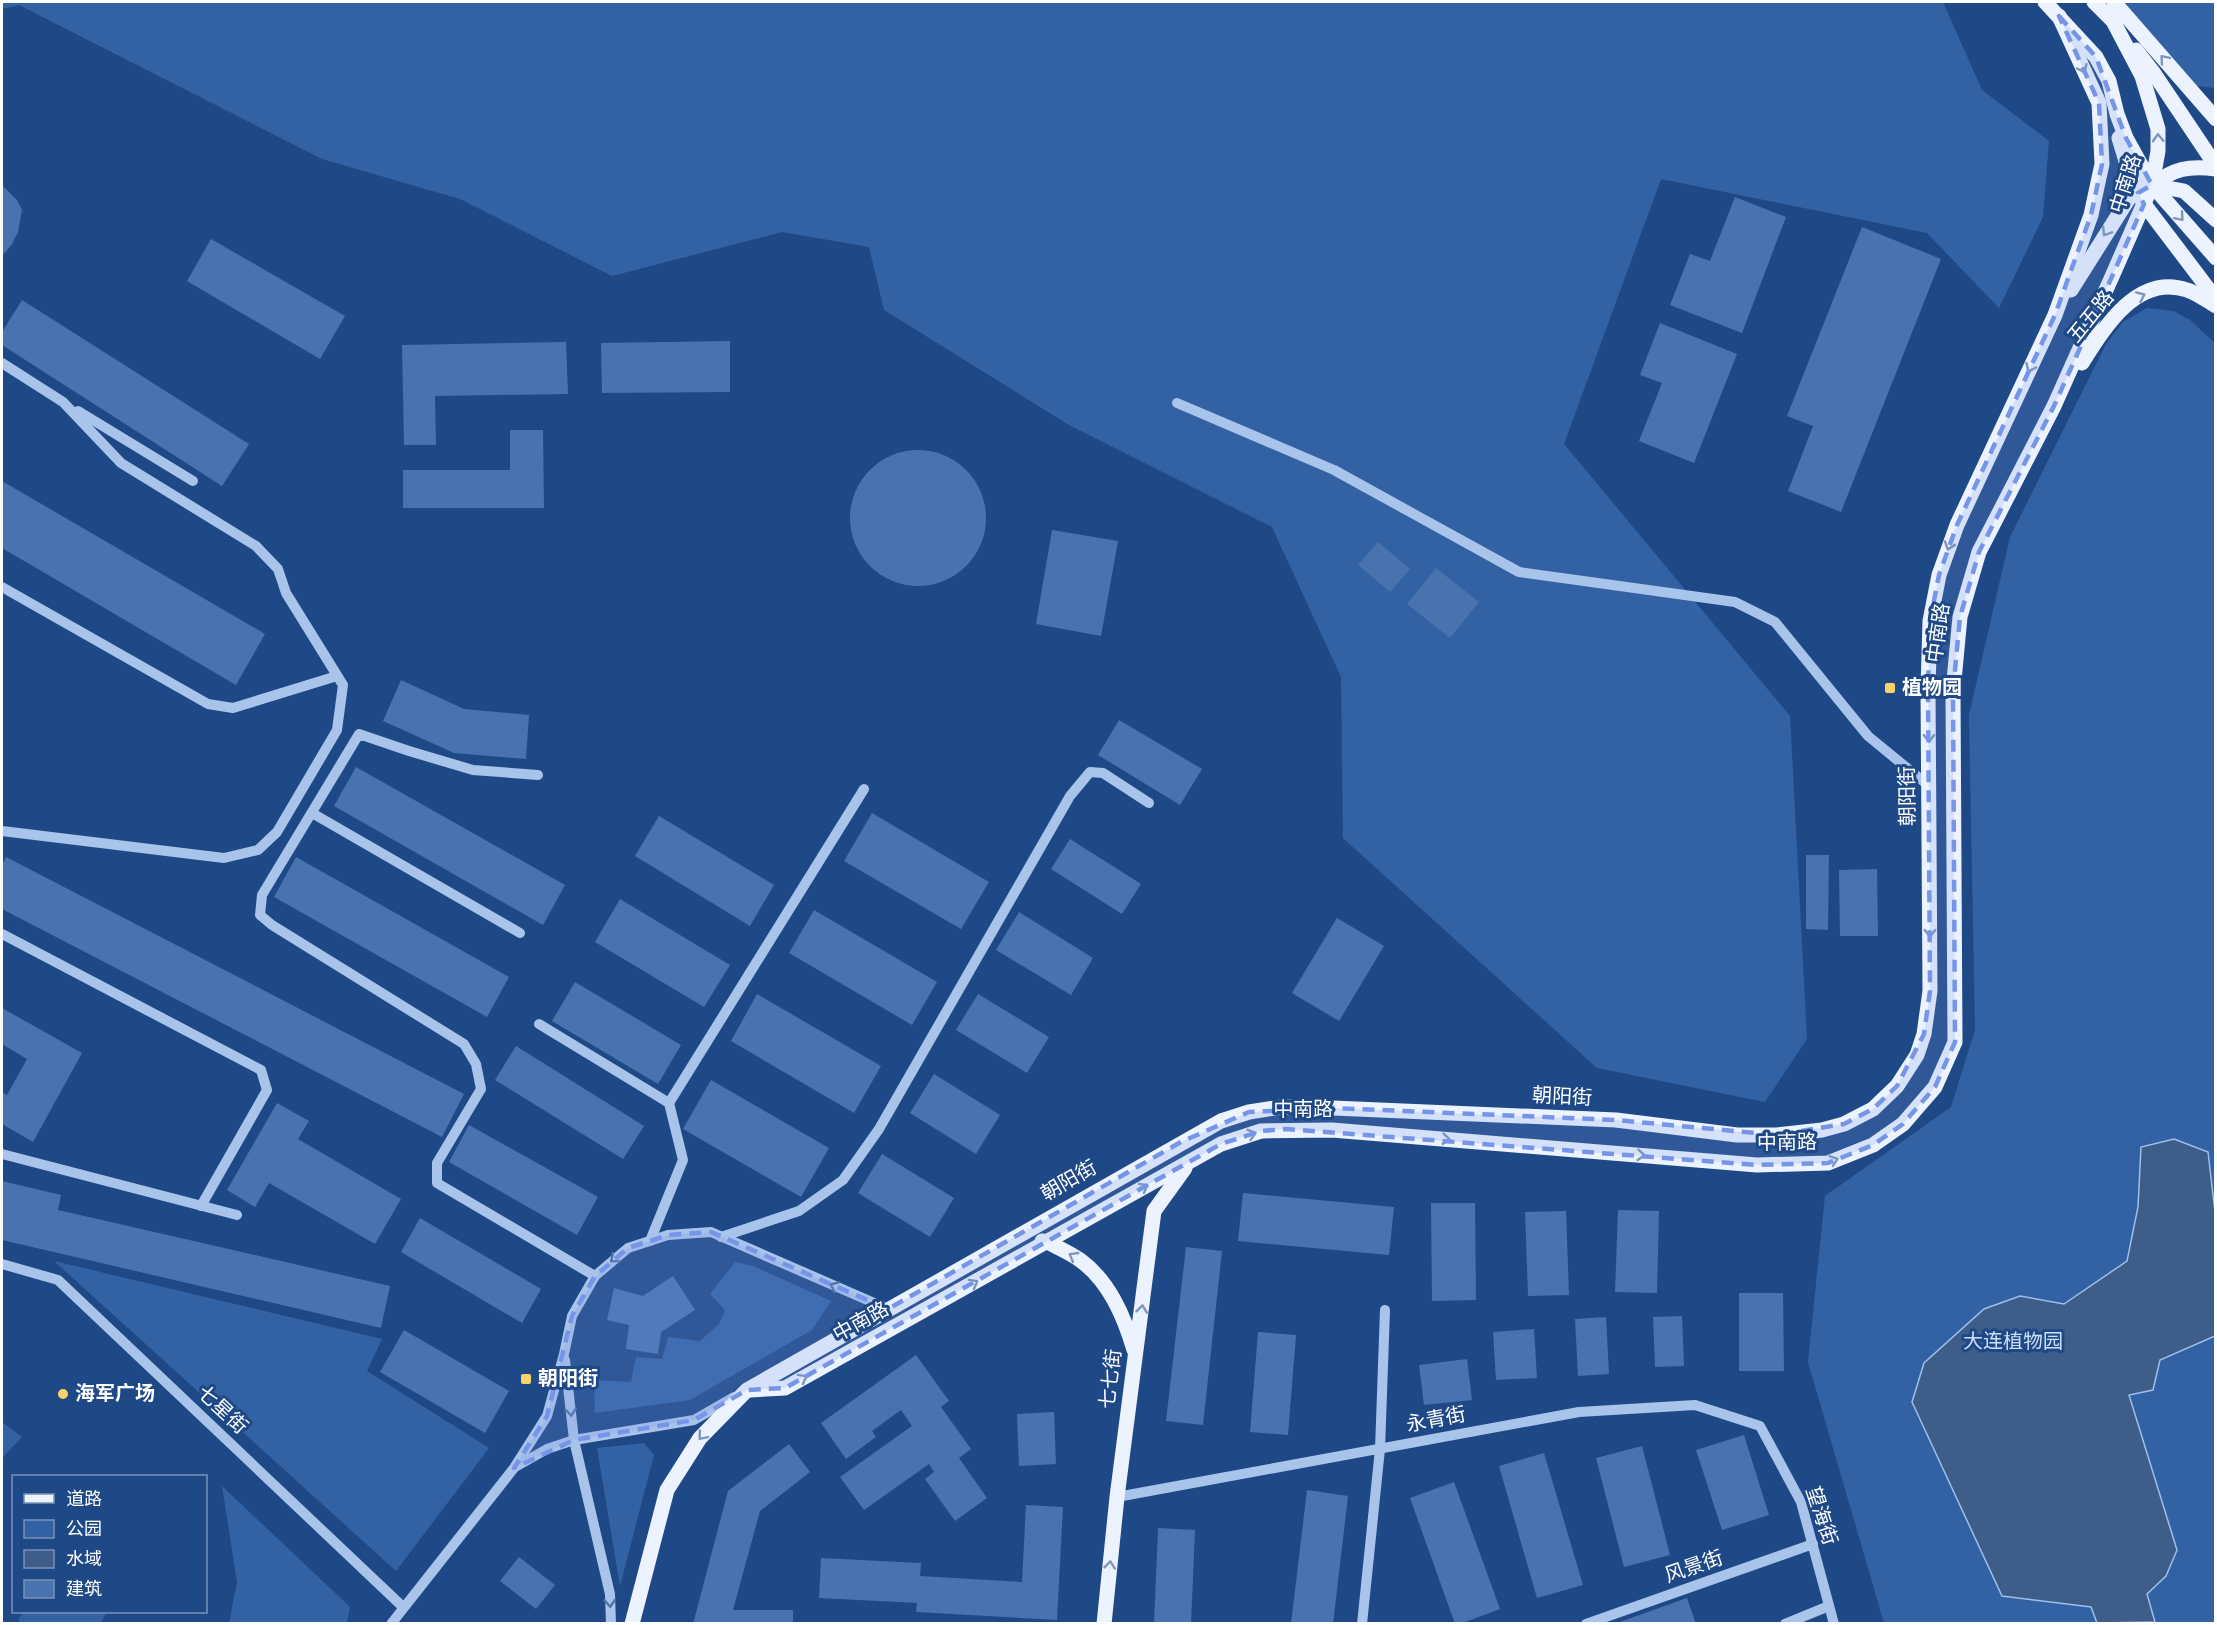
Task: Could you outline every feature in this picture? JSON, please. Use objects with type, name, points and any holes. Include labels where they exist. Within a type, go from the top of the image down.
[{"type":"main road","points":[[2044,2],[2097,57],[2109,81],[2117,114],[2145,194],[2216,299]]},
{"type":"main road","name":"中南路","points":[[747,1390],[785,1388],[1198,1156],[1221,1144],[1261,1131],[1332,1130],[1756,1165],[1828,1163],[1873,1145],[1903,1124],[1935,1087],[1955,1042],[1953,691],[1960,617],[1979,552],[2054,406],[2145,194],[2158,151],[2158,129],[2142,75],[2113,21],[2094,2]]},
{"type":"main road","points":[[2114,2],[2216,119]]},
{"type":"main road","points":[[2055,315],[2091,215],[2102,164],[2099,103],[2059,16]]},
{"type":"main road","points":[[2113,21],[2154,72],[2216,167]]},
{"type":"main road","points":[[2145,194],[2168,173],[2194,166],[2216,167]]},
{"type":"main road","points":[[2055,315],[2129,198],[2145,194],[2184,191],[2216,219]]},
{"type":"main road","points":[[2145,194],[2216,258]]},
{"type":"main road","name":"五五路","points":[[2054,406],[2119,311],[2136,296],[2164,287],[2187,290],[2216,306]]},
{"type":"main road","name":"朝阳街","points":[[632,1623],[667,1490],[700,1438],[747,1390],[1221,1120],[1249,1112],[1281,1107],[1617,1120],[1737,1135],[1777,1135],[1822,1130],[1845,1124],[1873,1108],[1897,1086],[1917,1055],[1924,1034],[1930,991],[1928,688],[1930,621],[1939,575],[1957,525],[2055,315]]},
{"type":"main road","name":"七七街","points":[[1104,1623],[1117,1497],[1154,1211],[1180,1173],[1198,1156]]},
{"type":"main road","points":[[1016,1236],[1047,1242],[1080,1259],[1102,1280],[1127,1325],[1136,1355]]},
{"type":"street","points":[[2,363],[193,481]]},
{"type":"street","points":[[2,831],[224,858],[258,850],[277,832],[337,730],[343,685],[286,593],[278,569],[256,546],[121,463],[63,402]]},
{"type":"street","points":[[1176,404],[1334,470],[1520,572],[1735,602],[1775,622],[1868,736],[1929,786]]},
{"type":"street","points":[[2,587],[208,704],[233,708],[337,676]]},
{"type":"street","points":[[538,775],[473,770],[359,734],[262,895],[260,915],[272,925],[464,1044],[476,1064],[481,1089],[437,1163],[437,1184],[595,1276]]},
{"type":"street","points":[[721,1237],[799,1211],[843,1180],[879,1129],[1070,796],[1090,772],[1103,773],[1149,803]]},
{"type":"street","points":[[650,1240],[682,1160],[669,1103],[864,789]]},
{"type":"street","points":[[312,813],[520,933]]},
{"type":"street","points":[[2,933],[261,1070],[267,1090],[201,1206]]},
{"type":"street","points":[[538,1024],[669,1103]]},
{"type":"street","points":[[2,1154],[237,1215]]},
{"type":"street","points":[[391,1623],[514,1468],[547,1416],[572,1316],[595,1276],[628,1248],[668,1235],[711,1232],[888,1309]]},
{"type":"street","name":"七星街","points":[[2,1264],[58,1280],[403,1607]]},
{"type":"street","points":[[1362,1623],[1380,1449],[1385,1310]]},
{"type":"street","points":[[564,1354],[574,1440],[610,1594],[611,1623]]},
{"type":"street","points":[[514,1468],[547,1449],[574,1440],[694,1420],[747,1390]]},
{"type":"street","name":"永青街","points":[[1117,1497],[1579,1412],[1695,1405],[1760,1426]]},
{"type":"street","name":"望海街","points":[[1760,1426],[1801,1502],[1834,1623]]},
{"type":"street","name":"风景街","points":[[1586,1623],[1813,1544]]},
{"type":"street","points":[[1785,1623],[1829,1606]]},
{"type":"highlighted area","points":[[2059,16],[2096,57],[2126,138],[2152,185],[2138,193],[2144,204],[2054,406],[1979,552],[1960,617],[1953,691],[1955,1042],[1935,1087],[1903,1124],[1873,1145],[1828,1163],[1757,1165],[1286,1129],[1261,1131],[1221,1144],[785,1388],[747,1390],[694,1420],[574,1440],[514,1468],[547,1416],[572,1316],[595,1276],[628,1248],[668,1235],[711,1232],[888,1309],[1181,1142],[1249,1112],[1333,1108],[1616,1120],[1777,1135],[1844,1124],[1873,1109],[1897,1086],[1924,1034],[1930,991],[1928,688],[1930,621],[1939,575],[1957,525],[2055,315],[2091,215],[2102,164],[2099,103]]},
{"type":"green space","points":[[2,2],[1943,2],[1982,90],[2049,141],[2043,217],[1999,308],[1927,233],[1661,179],[1564,444],[1790,716],[1807,1039],[1765,1102],[1597,1068],[1343,838],[1341,677],[1272,527],[1069,425],[884,310],[869,247],[782,232],[612,276],[460,199],[322,159],[19,5],[2,9]]},
{"type":"green space","points":[[2125,2],[2215,2],[2215,88],[2179,84]]},
{"type":"green space","name":"大连植物园","points":[[2147,308],[2173,311],[2190,320],[2216,344],[2215,1623],[1884,1623],[1808,1362],[1825,1196],[1951,1107],[1975,1030],[1969,715],[2010,537],[2106,344],[2123,322]]},
{"type":"green space","points":[[54,1261],[382,1339],[367,1371],[489,1448],[396,1571]]},
{"type":"green space","points":[[735,1262],[753,1266],[831,1301],[812,1330],[690,1400],[595,1413],[594,1380],[631,1382],[636,1357],[662,1359],[668,1337],[700,1341],[719,1324],[725,1310],[710,1294]]},
{"type":"green space","points":[[2,1422],[22,1437],[2,1458]]},
{"type":"green space","points":[[644,1443],[654,1455],[620,1586],[597,1448]]},
{"type":"green space","points":[[222,1486],[350,1607],[347,1623],[229,1623],[237,1582]]},
{"type":"green space","points":[[22,1613],[106,1613],[101,1623],[21,1623],[18,1620]]},
{"type":"water","points":[[2174,1139],[2208,1152],[2216,1221],[2215,1336],[2160,1360],[2153,1390],[2129,1395],[2177,1550],[2166,1576],[2147,1594],[2155,1622],[2097,1623],[2091,1607],[2002,1596],[1912,1402],[1924,1363],[1984,1309],[2020,1296],[2064,1304],[2127,1261],[2138,1207],[2141,1147]]},
{"type":"building","points":[[2,185],[17,200],[22,210],[18,232],[12,244],[2,254]]},
{"type":"building","points":[[1735,197],[1786,217],[1742,333],[1670,305],[1690,254],[1710,261]]},
{"type":"building","points":[[1862,227],[1941,259],[1841,512],[1788,491],[1813,426],[1787,416]]},
{"type":"building","points":[[211,239],[345,316],[320,359],[187,281]]},
{"type":"building","points":[[22,300],[249,444],[222,486],[2,345],[2,332]]},
{"type":"building","points":[[1660,323],[1737,354],[1694,463],[1639,441],[1662,383],[1640,375]]},
{"type":"building","points":[[730,341],[730,392],[602,393],[601,343]]},
{"type":"building","points":[[566,342],[568,394],[435,396],[436,445],[404,445],[402,345]]},
{"type":"building","points":[[510,430],[543,430],[544,508],[403,508],[403,470],[510,470]]},
{"type":"building","points":[[918,450],[944,455],[956,461],[966,470],[975,480],[981,492],[986,518],[981,544],[975,556],[966,566],[956,575],[944,581],[918,586],[892,581],[880,575],[870,566],[861,556],[855,544],[850,518],[855,492],[861,480],[870,470],[880,461],[892,455]]},
{"type":"building","points":[[2,481],[265,634],[236,685],[2,548]]},
{"type":"building","points":[[1052,530],[1118,541],[1101,636],[1036,624]]},
{"type":"building","points":[[1378,542],[1410,569],[1390,592],[1358,565]]},
{"type":"building","points":[[1436,568],[1479,602],[1450,638],[1407,604]]},
{"type":"building","points":[[401,680],[464,709],[529,715],[526,759],[454,753],[383,721]]},
{"type":"building","points":[[1119,720],[1202,769],[1180,805],[1098,755]]},
{"type":"building","points":[[356,767],[565,885],[543,925],[334,806]]},
{"type":"building","points":[[872,813],[989,882],[961,929],[844,861]]},
{"type":"building","points":[[659,816],[774,885],[750,926],[635,856]]},
{"type":"building","points":[[1070,839],[1141,884],[1122,914],[1051,869]]},
{"type":"building","points":[[1806,855],[1829,855],[1828,930],[1806,929]]},
{"type":"building","points":[[6,857],[464,1094],[442,1137],[2,909],[2,865]]},
{"type":"building","points":[[296,857],[509,977],[487,1017],[274,897]]},
{"type":"building","points":[[1877,869],[1878,936],[1840,936],[1839,870]]},
{"type":"building","points":[[620,899],[730,965],[704,1007],[595,942]]},
{"type":"building","points":[[814,910],[937,982],[912,1025],[789,953]]},
{"type":"building","points":[[1019,912],[1093,958],[1071,995],[996,950]]},
{"type":"building","points":[[1337,918],[1384,946],[1339,1021],[1292,993]]},
{"type":"building","points":[[575,982],[681,1045],[658,1084],[552,1021]]},
{"type":"building","points":[[757,994],[881,1066],[854,1113],[731,1041]]},
{"type":"building","points":[[978,994],[1049,1037],[1027,1073],[956,1030]]},
{"type":"building","points":[[2,1008],[82,1053],[33,1142],[2,1124],[2,1092],[7,1095],[27,1059],[2,1044]]},
{"type":"building","points":[[516,1046],[644,1126],[623,1159],[495,1080]]},
{"type":"building","points":[[934,1074],[1000,1115],[976,1154],[910,1113]]},
{"type":"building","points":[[711,1080],[829,1148],[801,1197],[683,1129]]},
{"type":"building","points":[[277,1103],[309,1121],[298,1139],[401,1199],[375,1244],[269,1183],[255,1207],[227,1190]]},
{"type":"building","points":[[469,1125],[598,1197],[577,1235],[449,1162]]},
{"type":"building","points":[[882,1154],[954,1198],[930,1237],[858,1193]]},
{"type":"building","points":[[2,1181],[61,1195],[58,1210],[390,1286],[381,1328],[2,1240]]},
{"type":"building","points":[[1243,1193],[1394,1207],[1389,1255],[1238,1241]]},
{"type":"building","points":[[1431,1203],[1475,1203],[1476,1300],[1432,1301]]},
{"type":"building","points":[[1618,1210],[1659,1211],[1657,1293],[1615,1292]]},
{"type":"building","points":[[1566,1211],[1569,1295],[1528,1296],[1525,1212]]},
{"type":"building","points":[[420,1218],[541,1289],[522,1323],[401,1252]]},
{"type":"building","points":[[1186,1247],[1222,1251],[1203,1425],[1166,1421]]},
{"type":"building","points":[[673,1276],[695,1310],[661,1332],[658,1354],[626,1349],[629,1325],[607,1320],[614,1288],[643,1296]]},
{"type":"building","points":[[1739,1293],[1783,1293],[1784,1371],[1739,1371]]},
{"type":"building","points":[[1682,1316],[1684,1366],[1655,1367],[1653,1317]]},
{"type":"building","points":[[1606,1317],[1609,1374],[1578,1376],[1575,1319]]},
{"type":"building","points":[[1534,1329],[1537,1378],[1496,1380],[1493,1332]]},
{"type":"building","points":[[404,1330],[509,1391],[485,1433],[380,1372]]},
{"type":"building","points":[[1258,1332],[1296,1335],[1288,1435],[1250,1432]]},
{"type":"building","points":[[916,1355],[949,1401],[941,1407],[971,1449],[959,1458],[987,1498],[955,1521],[925,1479],[934,1472],[929,1464],[864,1510],[840,1477],[912,1426],[901,1410],[872,1431],[876,1437],[846,1459],[821,1423]]},
{"type":"building","points":[[1467,1359],[1472,1400],[1424,1405],[1419,1365]]},
{"type":"building","points":[[1054,1412],[1056,1464],[1019,1466],[1017,1414]]},
{"type":"building","points":[[1744,1435],[1769,1515],[1722,1530],[1696,1450]]},
{"type":"building","points":[[789,1444],[810,1472],[760,1511],[733,1610],[793,1610],[793,1624],[693,1624],[728,1491]]},
{"type":"building","points":[[1642,1446],[1670,1555],[1624,1567],[1596,1458]]},
{"type":"building","points":[[1544,1453],[1583,1585],[1537,1598],[1499,1466]]},
{"type":"building","points":[[1454,1482],[1500,1609],[1460,1624],[1455,1624],[1410,1498]]},
{"type":"building","points":[[1307,1490],[1348,1496],[1333,1624],[1291,1624]]},
{"type":"building","points":[[1026,1505],[1063,1507],[1057,1620],[916,1612],[917,1603],[819,1598],[821,1558],[921,1563],[920,1576],[1022,1582]]},
{"type":"building","points":[[1158,1528],[1195,1530],[1191,1624],[1154,1624]]},
{"type":"building","points":[[519,1557],[555,1585],[536,1609],[500,1581]]},
{"type":"building","points":[[1687,1598],[1696,1624],[1617,1624],[1617,1623]]},
{"type":"place","name":"植物园","points":[[1890,688]]},
{"type":"place","name":"朝阳街","points":[[526,1379]]},
{"type":"place","name":"海军广场","points":[[63,1394]]}]
